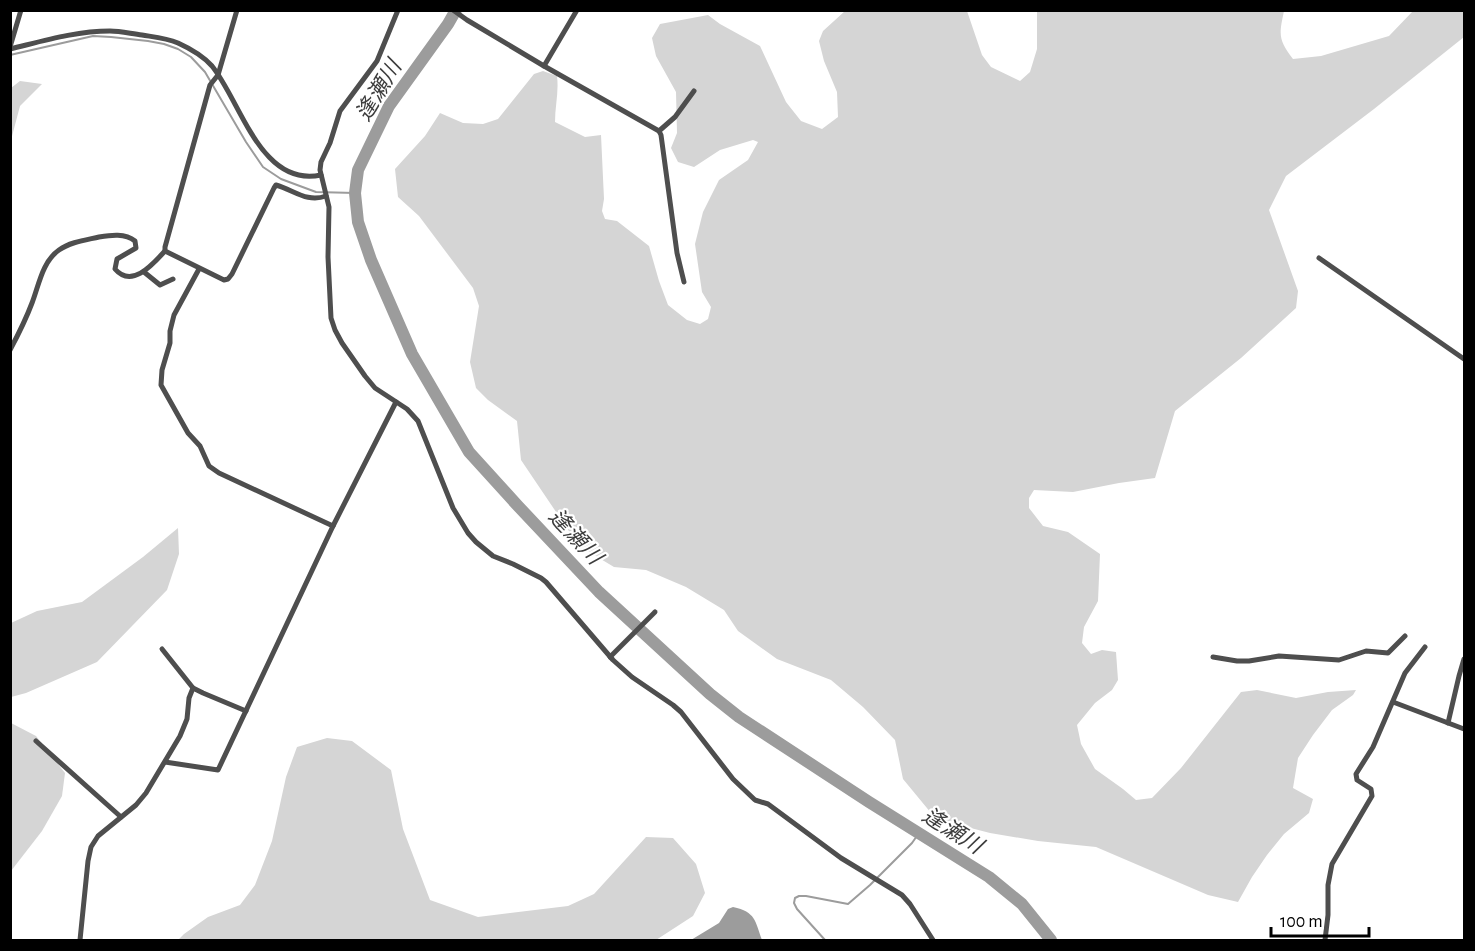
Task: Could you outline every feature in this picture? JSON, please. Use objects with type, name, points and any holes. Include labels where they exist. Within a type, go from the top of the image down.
[{"type":"street","points":[[21,10],[10,48],[82,33],[111,31],[165,38],[178,43],[210,64],[264,153],[281,167],[298,175],[307,177],[321,175]]},
{"type":"street","points":[[10,350],[29,311],[47,262],[61,248],[75,242],[105,236],[120,235],[131,238],[135,241],[136,248],[117,259],[115,269],[118,273],[132,276],[144,272],[165,251],[210,85],[216,77],[237,10]]},
{"type":"street","points":[[398,10],[377,61],[340,111],[330,143],[321,162],[321,175],[329,207],[330,310],[335,330],[352,359],[375,388],[407,409],[418,421],[453,508],[476,542],[493,556],[513,564],[552,587],[610,657],[632,677],[681,712],[734,779],[755,800],[768,804],[841,858],[902,895],[933,940]]},
{"type":"street","points":[[453,10],[544,66],[659,131],[677,253],[684,282]]},
{"type":"street","points":[[544,66],[577,10]]},
{"type":"street","points":[[659,131],[675,117],[694,91]]},
{"type":"street","points":[[165,251],[223,280],[229,278],[276,186],[309,199],[326,195]]},
{"type":"street","points":[[1319,258],[1464,359]]},
{"type":"street","points":[[200,269],[174,315],[161,385],[188,434],[200,446],[209,466],[219,473],[333,526]]},
{"type":"street","points":[[144,272],[160,285],[173,279]]},
{"type":"street","points":[[165,762],[218,770],[333,526],[396,402]]},
{"type":"street","points":[[610,657],[655,612]]},
{"type":"street","points":[[1213,657],[1237,661],[1280,656],[1339,660],[1366,651],[1389,653],[1405,636]]},
{"type":"street","points":[[1325,940],[1328,879],[1332,864],[1372,796],[1371,789],[1357,780],[1356,774],[1373,747],[1405,673],[1425,646]]},
{"type":"street","points":[[162,650],[193,688],[246,711]]},
{"type":"street","points":[[1448,723],[1464,659]]},
{"type":"street","points":[[80,940],[91,847],[98,836],[142,799],[180,736],[187,719],[189,698],[193,688]]},
{"type":"street","points":[[1393,702],[1464,729]]},
{"type":"street","points":[[36,741],[121,817]]},
{"type":"shaded area","points":[[845,11],[967,11],[982,55],[991,67],[1020,81],[1030,72],[1037,49],[1037,11],[1284,11],[1281,36],[1293,59],[1321,56],[1389,36],[1413,11],[1464,11],[1464,37],[1286,176],[1269,210],[1298,291],[1296,308],[1241,358],[1175,411],[1155,478],[1073,492],[1034,490],[1029,498],[1029,508],[1043,526],[1068,532],[1100,554],[1098,601],[1084,627],[1082,643],[1091,654],[1102,650],[1116,652],[1118,680],[1112,690],[1095,703],[1077,725],[1081,744],[1095,769],[1136,800],[1152,798],[1181,768],[1241,692],[1257,690],[1296,698],[1356,690],[1353,695],[1332,710],[1298,758],[1293,788],[1313,799],[1309,813],[1284,834],[1267,855],[1238,902],[1208,895],[1096,847],[990,833],[936,819],[903,779],[895,740],[863,707],[831,680],[777,659],[738,631],[724,610],[686,587],[646,570],[614,567],[579,546],[521,460],[517,421],[488,400],[476,388],[470,362],[479,306],[473,288],[419,216],[398,197],[395,169],[425,136],[440,113],[463,123],[483,124],[498,119],[534,74],[543,71],[557,76],[555,122],[585,137],[601,135],[604,199],[602,211],[605,219],[617,221],[649,246],[668,305],[687,320],[700,324],[708,319],[711,307],[702,292],[695,244],[703,212],[719,180],[748,160],[758,142],[753,140],[720,150],[694,167],[678,162],[671,148],[677,133],[676,92],[656,56],[652,38],[660,24],[708,15],[760,46],[786,102],[801,121],[822,129],[838,117],[837,92],[824,61],[819,41],[823,31]]},
{"type":"shaded area","points":[[20,81],[42,84],[20,106],[11,140],[11,88]]},
{"type":"shaded area","points":[[178,528],[179,554],[167,590],[97,662],[26,693],[11,697],[11,623],[37,611],[82,602]]},
{"type":"shaded area","points":[[11,723],[36,736],[65,773],[62,796],[42,831],[11,871]]},
{"type":"shaded area","points":[[327,738],[352,741],[391,770],[403,829],[430,900],[478,917],[568,906],[594,894],[646,837],[673,838],[696,864],[705,893],[693,916],[656,940],[178,940],[208,917],[240,905],[255,885],[272,841],[286,777],[297,747]]},
{"type":"shaded area","points":[[733,907],[741,909],[754,918],[762,940],[691,940],[719,923],[728,909]]},
{"type":"waterway","name":"逢瀬川","points":[[456,10],[389,106],[358,170],[355,193],[358,222],[371,260],[412,354],[469,452],[599,592],[710,694],[739,717],[989,877],[1022,904],[1051,940]]},
{"type":"waterway","points":[[10,55],[93,36],[148,41],[178,49],[191,57],[205,72],[263,167],[281,179],[316,192],[355,193]]},
{"type":"waterway","points":[[825,940],[797,909],[794,903],[795,898],[806,896],[848,904],[870,885],[919,833]]}]
